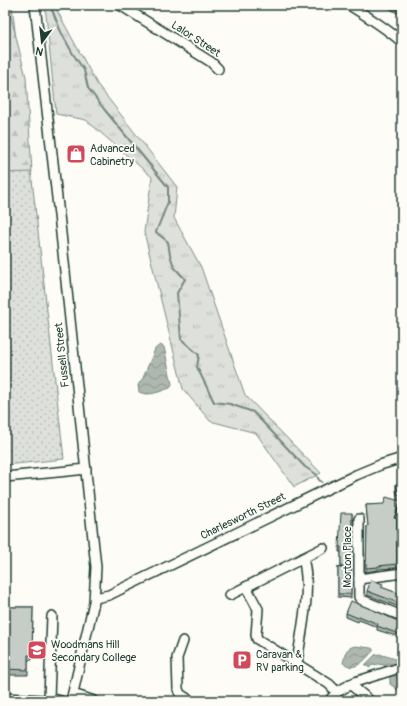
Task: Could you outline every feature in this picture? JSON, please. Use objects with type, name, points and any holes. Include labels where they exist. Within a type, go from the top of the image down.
[{"type":"street","name":"Fussell Street","points":[[35,5],[61,232],[96,567],[95,598],[72,698]]},
{"type":"street","name":"Lalor Street","points":[[120,5],[205,58],[218,69]]},
{"type":"street","points":[[349,5],[372,19],[402,42]]},
{"type":"street","name":"Charlesworth Street","points":[[95,598],[116,592],[380,464],[402,458]]},
{"type":"street","points":[[5,478],[86,469]]},
{"type":"street","name":"Morton Place","points":[[359,519],[358,595],[360,599],[402,616]]},
{"type":"street","points":[[230,595],[323,548]]},
{"type":"street","points":[[297,664],[307,592],[303,558]]},
{"type":"street","points":[[359,578],[402,573]]},
{"type":"street","points":[[246,587],[258,610],[257,639],[329,684],[337,692]]},
{"type":"street","points":[[49,698],[52,616]]},
{"type":"street","points":[[183,641],[177,658],[178,689],[180,694],[191,701]]},
{"type":"street","points":[[329,701],[337,692],[350,684],[402,667]]},
{"type":"street","points":[[350,684],[370,701]]},
{"type":"street","points":[[5,698],[44,700],[49,698],[61,701]]},
{"type":"street","points":[[72,698],[94,701]]},
{"type":"green space","points":[[5,5],[12,5],[64,459],[5,465]]},
{"type":"green space","points":[[5,5],[8,5],[26,77],[32,172],[5,173]]},
{"type":"green space","points":[[45,5],[54,5],[97,84],[177,187],[174,218],[201,267],[245,395],[321,473],[294,487],[256,433],[210,421],[183,389],[144,232],[152,177],[86,120],[56,114]]},
{"type":"water","points":[[160,345],[164,347],[172,384],[170,388],[155,393],[147,394],[139,392],[138,385],[143,378],[155,349]]},
{"type":"water","points":[[355,646],[371,648],[373,651],[356,666],[349,666],[343,663],[345,654],[347,650]]},
{"type":"water","points":[[380,654],[395,659],[400,665],[402,670],[402,693],[390,684],[390,679],[384,665],[378,664],[370,666],[370,668],[365,665],[375,655]]},
{"type":"building","points":[[390,5],[402,5],[402,14],[400,13],[401,12]]},
{"type":"building","points":[[402,483],[402,494],[398,495],[396,484]]},
{"type":"building","points":[[386,497],[400,501],[394,518],[397,519],[397,564],[366,568],[368,526],[366,505],[384,504]]},
{"type":"building","points":[[341,513],[352,513],[351,568],[341,567],[341,547],[339,547]]},
{"type":"building","points":[[338,567],[351,572],[351,594],[338,594]]},
{"type":"building","points":[[371,580],[383,584],[381,587],[400,594],[402,592],[402,604],[367,591]]},
{"type":"building","points":[[351,601],[402,623],[402,635],[377,626],[378,624],[359,616],[358,618],[346,613]]},
{"type":"building","points":[[5,607],[33,607],[32,655],[28,655],[28,670],[5,669]]},
{"type":"building","points":[[5,697],[17,698],[17,701],[5,701]]},
{"type":"waterway","points":[[50,5],[61,32],[84,70],[88,88],[168,187],[168,202],[156,232],[168,242],[174,267],[185,279],[177,293],[181,339],[199,355],[197,367],[214,402],[230,404],[253,412],[305,467],[316,474],[322,482]]},
{"type":"place","name":"Advanced Cabinetry","points":[[76,154]]},
{"type":"place","name":"Woodmans Hill Secondary College","points":[[37,650]]},
{"type":"place","name":"Caravan & RV parking","points":[[242,660]]}]
